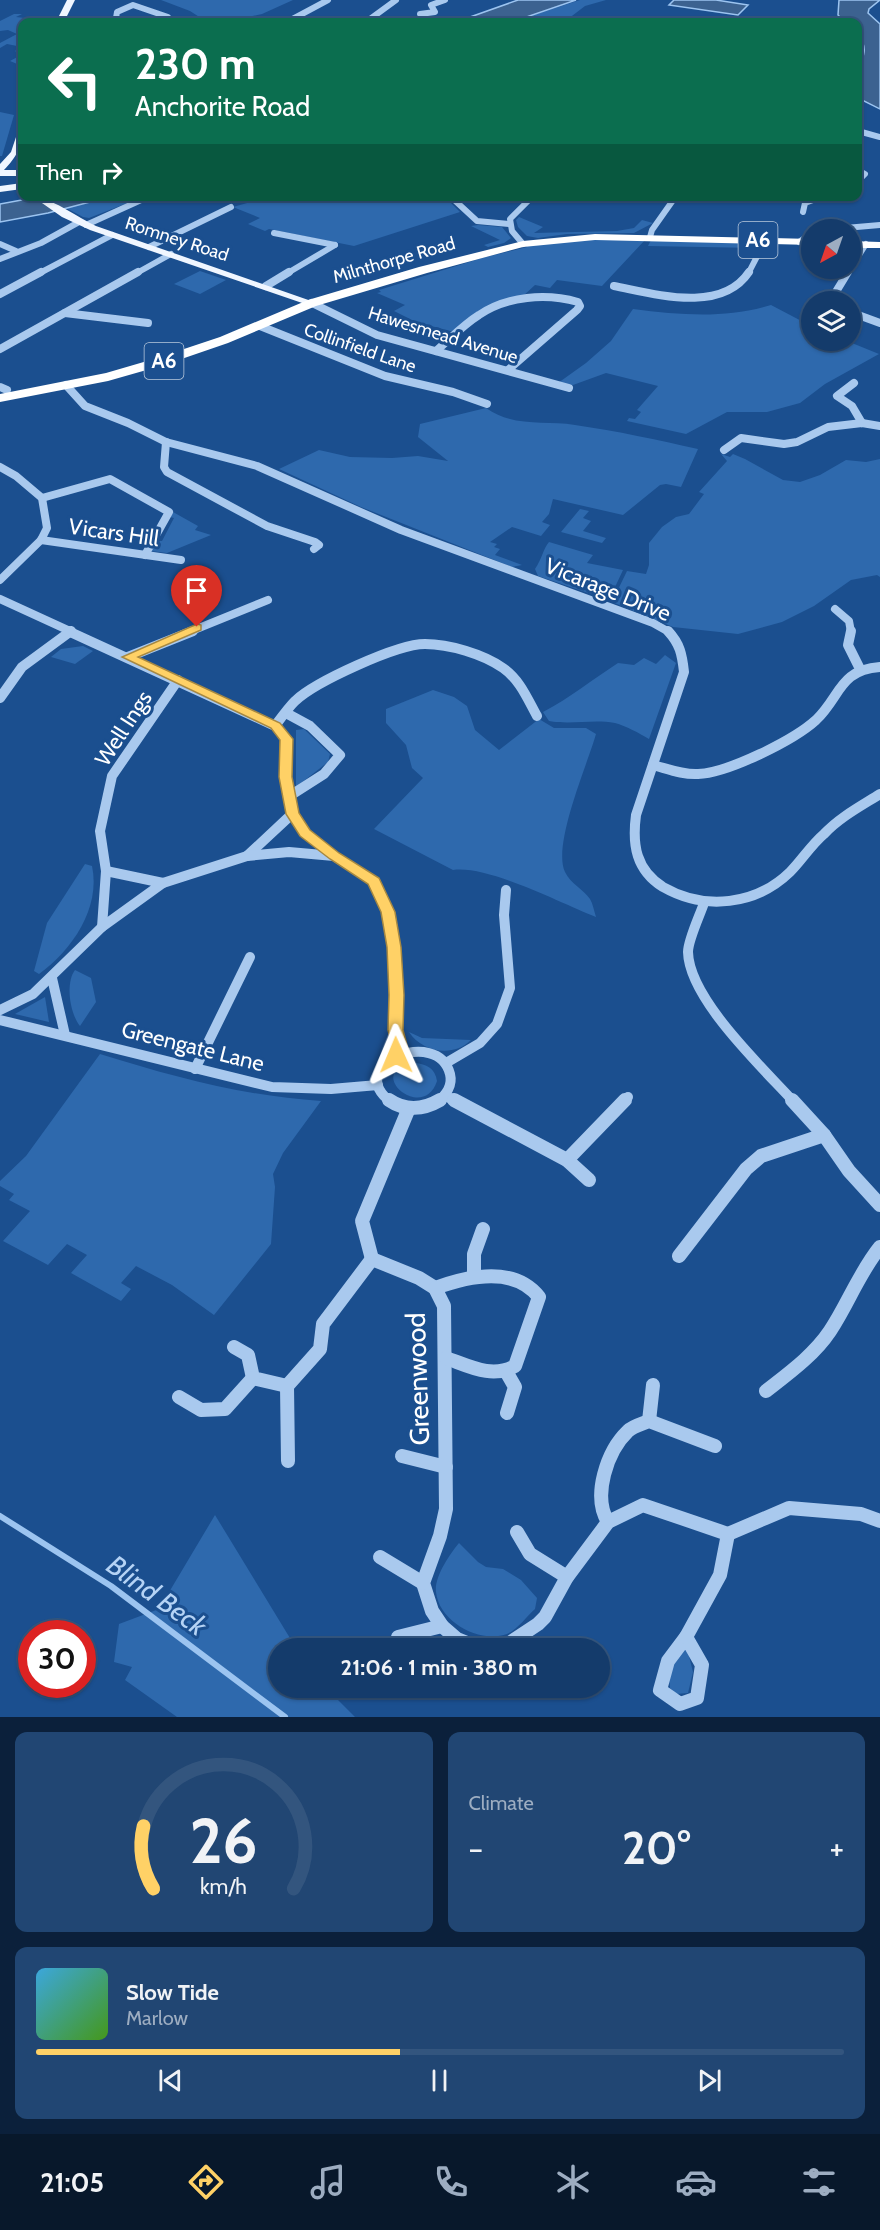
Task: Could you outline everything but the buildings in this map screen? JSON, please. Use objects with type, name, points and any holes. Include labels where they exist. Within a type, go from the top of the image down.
[{"type":"highway","name":"Milnthorpe Road","points":[[2,392],[66,385],[108,377],[159,362],[260,326],[312,303],[468,257],[524,244],[565,238],[650,237],[801,242]]},
{"type":"highway","points":[[861,244],[880,245]]},
{"type":"main road","points":[[62,18],[71,0]]},
{"type":"main road","points":[[0,171],[17,153]]},
{"type":"main road","points":[[0,171],[18,172]]},
{"type":"main road","points":[[3,189],[18,187]]},
{"type":"main road","points":[[3,189],[18,191]]},
{"type":"main road","name":"Romney Road","points":[[44,201],[83,223],[312,303]]},
{"type":"street","points":[[294,18],[328,0]]},
{"type":"street","points":[[371,18],[396,0]]},
{"type":"street","points":[[420,14],[435,12],[431,5],[445,0]]},
{"type":"street","points":[[116,18],[117,12],[133,5],[168,18]]},
{"type":"street","points":[[862,132],[880,137]]},
{"type":"street","points":[[0,259],[16,251],[27,250],[83,223],[138,201]]},
{"type":"street","points":[[456,201],[477,220],[509,224],[524,244]]},
{"type":"street","points":[[509,224],[512,215],[527,201]]},
{"type":"street","points":[[650,237],[652,230],[672,201]]},
{"type":"street","points":[[803,201],[803,212]]},
{"type":"street","points":[[149,247],[231,207]]},
{"type":"street","points":[[861,225],[880,225]]},
{"type":"street","points":[[267,286],[335,245],[274,233]]},
{"type":"street","points":[[0,294],[112,234]]},
{"type":"street","points":[[614,286],[668,295],[717,295],[735,288],[765,241]]},
{"type":"street","points":[[1,244],[16,251]]},
{"type":"street","points":[[837,291],[866,244]]},
{"type":"street","points":[[0,349],[171,254]]},
{"type":"street","points":[[436,351],[488,310],[512,302],[544,298],[562,298],[578,302],[580,306],[577,310],[508,370]]},
{"type":"street","name":"Hawesmead Avenue","points":[[312,303],[377,335],[569,388]]},
{"type":"street","points":[[64,313],[148,323]]},
{"type":"street","points":[[861,316],[880,323]]},
{"type":"street","name":"Collinfield Lane","points":[[260,326],[385,376],[453,392],[487,404]]},
{"type":"street","points":[[854,383],[837,396],[852,406],[862,423]]},
{"type":"street","name":"Vicarage Drive","points":[[66,385],[85,406],[128,423],[166,442],[257,466],[404,531],[608,605],[667,630],[682,652],[684,672],[636,815],[632,839],[635,854],[642,868],[658,883],[677,895],[704,903],[727,903],[761,893],[788,874],[824,834],[845,816],[880,794]]},
{"type":"street","points":[[724,450],[741,438],[784,444],[797,442],[828,427],[862,423],[880,426]]},
{"type":"street","points":[[166,442],[164,467],[167,472],[267,526],[314,541]]},
{"type":"street","points":[[0,467],[23,481],[42,498],[47,528],[41,540],[0,580]]},
{"type":"street","points":[[42,498],[110,479],[169,512],[145,555]]},
{"type":"street","name":"Vicars Hill","points":[[41,540],[181,560]]},
{"type":"street","points":[[0,587],[3,590],[0,598],[275,726],[286,739],[288,798],[292,814],[305,833],[334,856],[374,881],[388,912],[394,947],[397,995],[396,1030],[401,1053]]},
{"type":"street","points":[[128,657],[268,600]]},
{"type":"street","points":[[835,609],[850,622],[851,632],[848,642],[852,656],[861,669]]},
{"type":"street","points":[[0,698],[9,680],[18,669],[71,631]]},
{"type":"street","points":[[275,726],[295,702],[313,688],[397,650],[423,644],[459,648],[502,667],[519,683],[537,716]]},
{"type":"street","points":[[652,765],[700,774],[726,768],[798,733],[815,722],[828,707],[844,679],[861,669],[880,667]]},
{"type":"street","name":"Well Ings","points":[[102,927],[106,871],[100,831],[104,804],[112,777],[178,680]]},
{"type":"street","points":[[286,712],[310,726],[340,755],[333,767],[322,777],[288,798]]},
{"type":"street","points":[[247,856],[292,814]]},
{"type":"street","points":[[0,1010],[33,994],[102,927],[163,883],[247,856],[289,852],[334,856]]},
{"type":"street","points":[[106,871],[163,883]]},
{"type":"street","points":[[446,1063],[480,1043],[497,1024],[510,988],[504,915],[506,890]]},
{"type":"street","points":[[704,903],[688,951],[698,988],[732,1035],[824,1135],[856,1180],[880,1205]]},
{"type":"street","points":[[195,1069],[250,957]]},
{"type":"street","points":[[52,978],[65,1035]]},
{"type":"street","name":"Greengate Lane","points":[[0,1020],[273,1087],[331,1089],[378,1085]]},
{"type":"street","points":[[418,1051],[429,1053],[446,1063],[453,1079],[446,1096],[430,1106],[409,1108],[389,1101],[378,1085],[378,1076],[387,1060],[401,1053],[418,1051]]},
{"type":"street","points":[[446,1096],[567,1160],[589,1180]]},
{"type":"street","points":[[567,1160],[628,1097]]},
{"type":"street","points":[[288,1461],[287,1386],[320,1348],[323,1324],[372,1259],[362,1221],[409,1108]]},
{"type":"street","points":[[679,1256],[746,1169],[761,1156],[824,1135]]},
{"type":"street","points":[[474,1276],[474,1254],[483,1229]]},
{"type":"street","points":[[766,1391],[808,1355],[828,1334],[862,1272],[880,1247]]},
{"type":"street","name":"Greenwood","points":[[372,1259],[419,1278],[435,1288],[444,1306],[446,1509],[440,1536],[423,1583]]},
{"type":"street","points":[[435,1288],[474,1276],[513,1279],[535,1289],[539,1297],[515,1366],[507,1373],[496,1374],[446,1358]]},
{"type":"street","points":[[234,1347],[248,1355],[253,1378]]},
{"type":"street","points":[[507,1373],[515,1387],[507,1413]]},
{"type":"street","points":[[253,1378],[287,1386]]},
{"type":"street","points":[[179,1397],[201,1410],[225,1409],[253,1378]]},
{"type":"street","points":[[649,1421],[653,1385]]},
{"type":"street","points":[[608,1521],[600,1508],[605,1476],[612,1455],[630,1429],[649,1421],[715,1446]]},
{"type":"street","name":"Greenwood","points":[[402,1456],[446,1467]]},
{"type":"street","points":[[380,1557],[423,1583],[432,1611],[442,1626],[457,1639],[479,1648],[505,1646],[545,1617],[567,1576],[608,1521],[643,1505],[728,1533],[789,1508],[861,1514],[880,1521]]},
{"type":"street","points":[[517,1532],[530,1554],[567,1576]]},
{"type":"street","points":[[686,1637],[720,1575],[728,1533]]},
{"type":"street","points":[[398,1637],[442,1626]]},
{"type":"shaded area","points":[[161,0],[293,0],[262,14],[242,18],[201,18],[190,11]]},
{"type":"shaded area","points":[[518,0],[576,0],[524,18],[467,18]]},
{"type":"shaded area","points":[[580,0],[606,0],[585,6],[569,18],[524,18]]},
{"type":"shaded area","points":[[674,0],[716,0],[748,5],[738,15],[669,5]]},
{"type":"shaded area","points":[[839,0],[880,0],[869,9],[868,13],[880,24],[880,109],[862,100],[864,46],[862,18],[841,18],[838,15]]},
{"type":"shaded area","points":[[14,14],[22,14],[16,17],[25,18],[18,18],[18,46],[7,44],[0,48],[0,43],[17,34],[8,30],[0,31],[0,21]]},
{"type":"shaded area","points":[[18,57],[18,64],[10,61]]},
{"type":"shaded area","points":[[0,112],[14,115],[2,156],[0,156]]},
{"type":"shaded area","points":[[18,201],[94,201],[0,222],[0,204]]},
{"type":"shaded area","points":[[93,201],[133,201],[89,218],[66,208]]},
{"type":"shaded area","points":[[254,201],[449,201],[460,212],[354,246],[269,229],[265,231],[248,224],[260,218],[233,207]]},
{"type":"shaded area","points":[[519,217],[543,227],[534,233],[617,231],[634,228],[642,220],[653,223],[634,233],[567,234],[538,238],[527,236],[518,227],[516,220]]},
{"type":"shaded area","points":[[471,226],[502,227],[511,238],[504,243],[488,247],[484,245],[500,240]]},
{"type":"shaded area","points":[[605,239],[645,240],[602,286],[557,280],[550,288],[535,285],[522,297],[507,300],[454,332],[416,322],[394,311],[405,305],[377,293],[381,292],[379,290],[482,258],[527,247],[526,245]]},
{"type":"shaded area","points":[[651,240],[759,244],[757,248],[648,246]]},
{"type":"shaded area","points":[[200,271],[226,280],[200,294],[174,284]]},
{"type":"shaded area","points":[[771,305],[801,321],[801,351],[861,351],[861,347],[879,354],[825,384],[800,403],[767,412],[727,412],[686,434],[627,421],[629,418],[635,419],[641,412],[637,410],[658,386],[606,373],[573,385],[558,383],[611,341],[633,309],[668,313],[720,314]]},
{"type":"shaded area","points":[[486,408],[518,421],[591,427],[698,449],[681,487],[660,485],[623,515],[553,499],[549,514],[542,522],[550,525],[541,536],[512,527],[490,542],[497,544],[494,547],[500,549],[495,555],[522,565],[512,567],[361,507],[279,469],[319,450],[350,457],[418,456],[448,461],[418,437],[420,424]]},
{"type":"shaded area","points":[[721,454],[730,457],[733,454],[783,480],[800,482],[820,475],[846,460],[866,462],[880,459],[880,577],[877,575],[851,580],[814,606],[782,622],[738,634],[673,627],[612,602],[627,571],[646,574],[649,565],[649,543],[662,527],[676,517],[689,514],[704,494],[699,492],[727,461]]},
{"type":"shaded area","points":[[580,509],[589,511],[583,518],[591,521],[583,531],[606,538],[602,543],[561,532]]},
{"type":"shaded area","points":[[173,512],[198,526],[195,530],[211,535],[167,553],[151,551],[157,541],[162,541],[174,518],[170,517]]},
{"type":"shaded area","points":[[549,542],[593,555],[587,563],[623,570],[609,600],[538,576],[535,569]]},
{"type":"shaded area","points":[[83,646],[93,651],[75,664],[51,657],[61,649]]},
{"type":"shaded area","points":[[665,655],[676,663],[649,739],[615,723],[549,721],[543,712],[618,663],[634,665],[644,658],[656,664]]},
{"type":"shaded area","points":[[433,690],[454,697],[467,706],[475,730],[499,750],[539,719],[554,728],[586,728],[596,734],[567,824],[562,860],[570,880],[590,899],[596,917],[504,879],[468,870],[453,870],[374,829],[423,778],[412,768],[406,745],[386,723],[386,709]]},
{"type":"shaded area","points":[[304,729],[330,754],[328,762],[296,787],[296,730]]},
{"type":"shaded area","points":[[85,864],[92,866],[94,882],[88,912],[73,940],[39,974],[34,971],[47,923]]},
{"type":"shaded area","points":[[75,970],[91,978],[96,1002],[80,1026],[70,998],[70,983]]},
{"type":"shaded area","points":[[45,997],[49,1022],[15,1014]]},
{"type":"shaded area","points":[[409,1032],[422,1038],[471,1040],[456,1049],[438,1050],[422,1044]]},
{"type":"shaded area","points":[[100,1054],[237,1090],[321,1101],[283,1153],[273,1174],[275,1187],[271,1244],[214,1315],[172,1285],[136,1266],[121,1283],[131,1289],[121,1301],[71,1273],[87,1255],[67,1244],[48,1265],[3,1241],[30,1211],[9,1200],[14,1194],[0,1186],[0,1181],[26,1156]]},
{"type":"shaded area","points":[[415,1063],[429,1068],[437,1081],[430,1093],[420,1097],[410,1096],[400,1091],[395,1083],[394,1075],[400,1068]]},
{"type":"shaded area","points":[[215,1515],[290,1638],[268,1638],[268,1698],[336,1698],[355,1717],[177,1717],[125,1680],[132,1667],[114,1662],[119,1624],[159,1609]]},
{"type":"shaded area","points":[[459,1543],[486,1567],[503,1569],[521,1580],[537,1598],[535,1609],[511,1632],[496,1636],[473,1633],[453,1621],[439,1603],[436,1592],[437,1580],[447,1559]]},
{"type":"shaded area","points":[[687,1648],[693,1672],[688,1693],[676,1694],[670,1688],[669,1677],[679,1650]]},
{"type":"waterway","name":"Blind Beck","points":[[0,1516],[111,1586],[285,1717]]},
{"type":"route","points":[[197,627],[128,657],[275,726],[286,739],[286,777],[292,814],[305,833],[334,856],[374,881],[388,912],[394,947],[397,995],[396,1030],[401,1053],[396,1055]]}]
